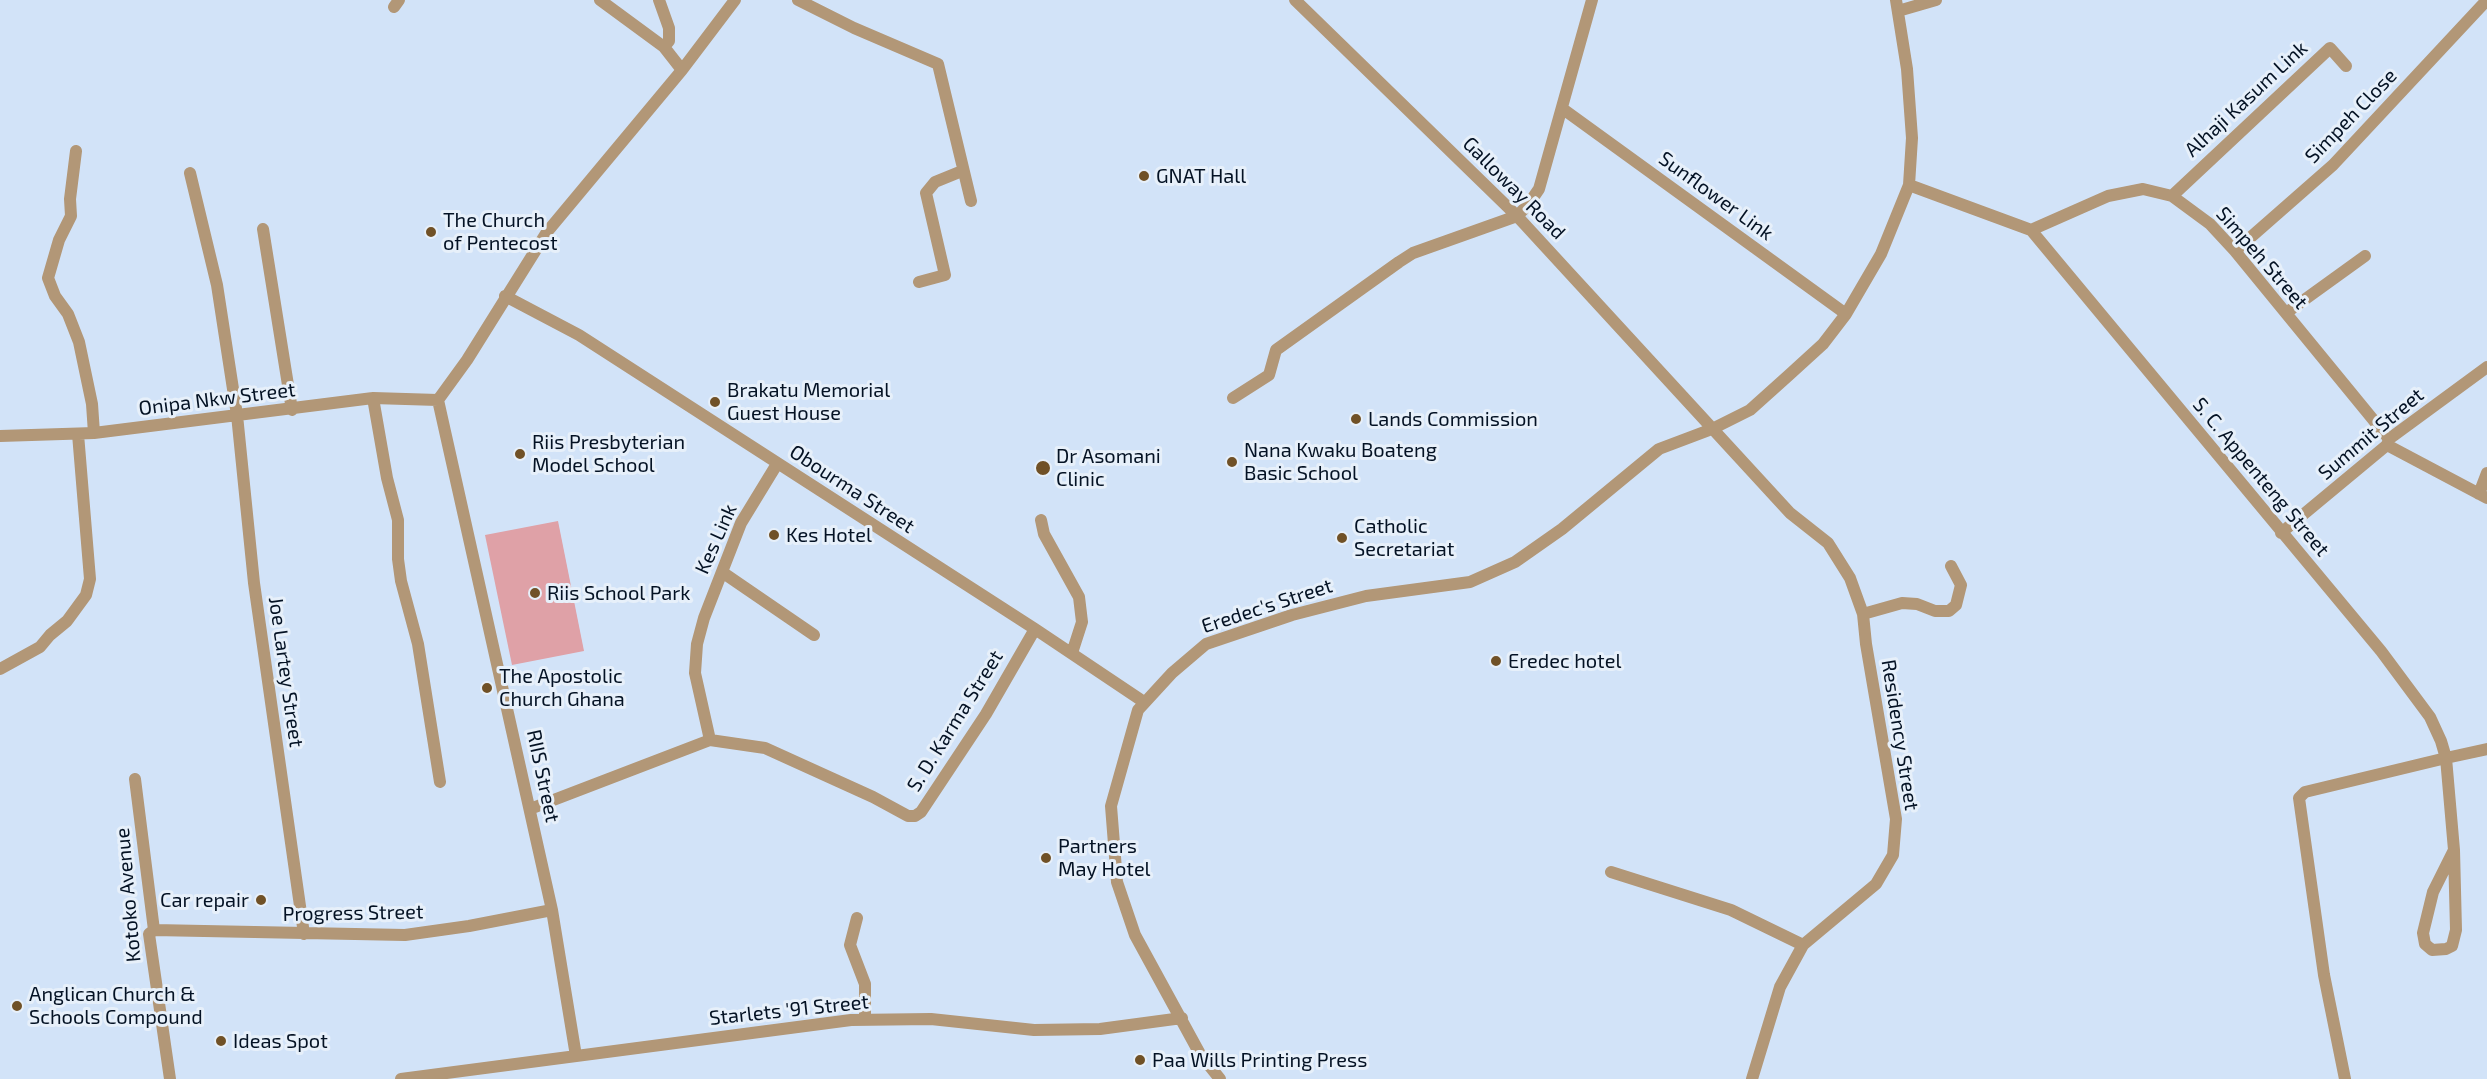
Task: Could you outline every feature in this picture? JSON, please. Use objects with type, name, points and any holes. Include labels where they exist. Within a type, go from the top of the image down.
[{"type":"street","points":[[600,0],[664,47],[682,70]]},
{"type":"street","points":[[659,0],[669,28],[669,41],[664,47]]},
{"type":"street","points":[[438,400],[468,360],[505,296],[547,232],[682,70],[735,0]]},
{"type":"street","points":[[798,0],[854,28],[938,64],[971,201]]},
{"type":"street","name":"Galloway Road","points":[[1295,0],[1517,216],[1699,411]]},
{"type":"street","points":[[1233,398],[1269,375],[1276,350],[1406,257],[1517,216],[1539,189],[1592,0]]},
{"type":"street","points":[[1897,5],[1936,0]]},
{"type":"street","name":"Simpeh Close","points":[[2235,251],[2333,165],[2487,0]]},
{"type":"street","name":"Eredec's Street","points":[[1220,1079],[1200,1054],[1135,935],[1117,882],[1111,806],[1138,710],[1193,652],[1206,644],[1292,615],[1366,596],[1470,582],[1515,562],[1562,530],[1647,457],[1672,443],[1712,429],[1750,410],[1823,344],[1846,314],[1881,254],[1909,185],[1912,138],[1897,5]]},
{"type":"street","name":"Alhaji Kasum Link","points":[[2172,196],[2330,48],[2346,66]]},
{"type":"street","name":"Sunflower Link","points":[[1563,109],[1846,314]]},
{"type":"street","points":[[76,151],[70,198],[71,216],[59,240],[48,278],[55,296],[68,314],[79,342],[92,404],[93,433]]},
{"type":"street","points":[[919,282],[945,275],[926,193],[935,182],[962,171]]},
{"type":"street","name":"Joe Lartey Street","points":[[190,173],[217,285],[237,415],[254,583],[304,934]]},
{"type":"street","points":[[1909,185],[2031,230]]},
{"type":"street","name":"Simpeh Street","points":[[2031,230],[2108,196],[2143,189],[2172,196],[2210,224],[2235,251],[2388,442]]},
{"type":"street","points":[[263,229],[292,410]]},
{"type":"street","name":"S. C. Appenteng Street","points":[[2031,230],[2381,651],[2430,717],[2446,758],[2454,850],[2456,935],[2452,946],[2432,950],[2423,939],[2425,924],[2433,892],[2454,850]]},
{"type":"street","points":[[2286,313],[2365,256]]},
{"type":"street","name":"Obourma Street","points":[[505,296],[579,335],[1035,628],[1144,702]]},
{"type":"street","name":"Summit Street","points":[[2281,533],[2388,442],[2487,367]]},
{"type":"street","points":[[373,398],[387,478],[398,520],[399,570],[418,644],[441,782]]},
{"type":"street","name":"Onipa Nkw Street","points":[[0,436],[78,435],[292,410],[373,398],[438,400]]},
{"type":"street","name":"RIIS Street","points":[[438,400],[552,910],[576,1056]]},
{"type":"street","name":"Residency Street","points":[[1699,411],[1712,429],[1790,513],[1828,543],[1850,578],[1863,614],[1866,644],[1896,819],[1893,855],[1876,884],[1803,945],[1780,987],[1752,1079]]},
{"type":"street","points":[[0,669],[40,647],[67,621],[86,595],[90,579],[78,435]]},
{"type":"street","points":[[2388,442],[2483,496],[2487,473]]},
{"type":"street","name":"Kes Link","points":[[710,740],[695,673],[697,644],[704,618],[741,523],[777,464]]},
{"type":"street","points":[[1041,520],[1044,534],[1079,597],[1082,622],[1072,653]]},
{"type":"street","points":[[1863,614],[1902,603],[1917,604],[1935,611],[1949,611],[1956,605],[1961,585],[1951,566]]},
{"type":"street","points":[[722,572],[814,635]]},
{"type":"street","name":"S. D. Karma Street","points":[[530,809],[710,740],[765,748],[873,797],[908,816],[915,816],[921,812],[986,714],[1035,628]]},
{"type":"street","points":[[2345,1079],[2324,975],[2299,798],[2305,792],[2487,749]]},
{"type":"street","name":"Kotoko Avenue","points":[[135,780],[154,930],[149,934],[170,1079]]},
{"type":"street","points":[[1611,872],[1731,910],[1803,945]]},
{"type":"street","name":"Progress Street","points":[[154,930],[405,935],[469,926],[552,910]]},
{"type":"street","points":[[857,918],[850,945],[865,984],[865,1020]]},
{"type":"street","name":"Starlets '91 Street","points":[[401,1079],[865,1020],[931,1019],[1034,1030],[1100,1029],[1182,1018]]},
{"type":"shaded area","name":"Riis School Park","points":[[558,521],[584,651],[512,665],[485,535]]},
{"type":"place","name":"GNAT Hall","points":[[1144,176]]},
{"type":"place","name":"The Church of Pentecost","points":[[431,232]]},
{"type":"place","name":"Brakatu Memorial Guest House","points":[[715,402]]},
{"type":"place","name":"Lands Commission","points":[[1356,419]]},
{"type":"place","name":"Riis Presbyterian Model School","points":[[520,454]]},
{"type":"place","name":"Nana Kwaku Boateng Basic School","points":[[1232,462]]},
{"type":"place","name":"Dr Asomani Clinic","points":[[1043,468]]},
{"type":"place","name":"Kes Hotel","points":[[774,535]]},
{"type":"place","name":"Catholic Secretariat","points":[[1342,538]]},
{"type":"place","name":"Riis School Park","points":[[535,593]]},
{"type":"place","name":"Eredec hotel","points":[[1496,661]]},
{"type":"place","name":"The Apostolic Church Ghana","points":[[487,688]]},
{"type":"place","name":"Partners May Hotel","points":[[1046,858]]},
{"type":"place","name":"Car repair","points":[[261,900]]},
{"type":"place","name":"Anglican Church & Schools Compound","points":[[17,1006]]},
{"type":"place","name":"Ideas Spot","points":[[221,1041]]},
{"type":"place","name":"Paa Wills Printing Press","points":[[1140,1060]]}]
